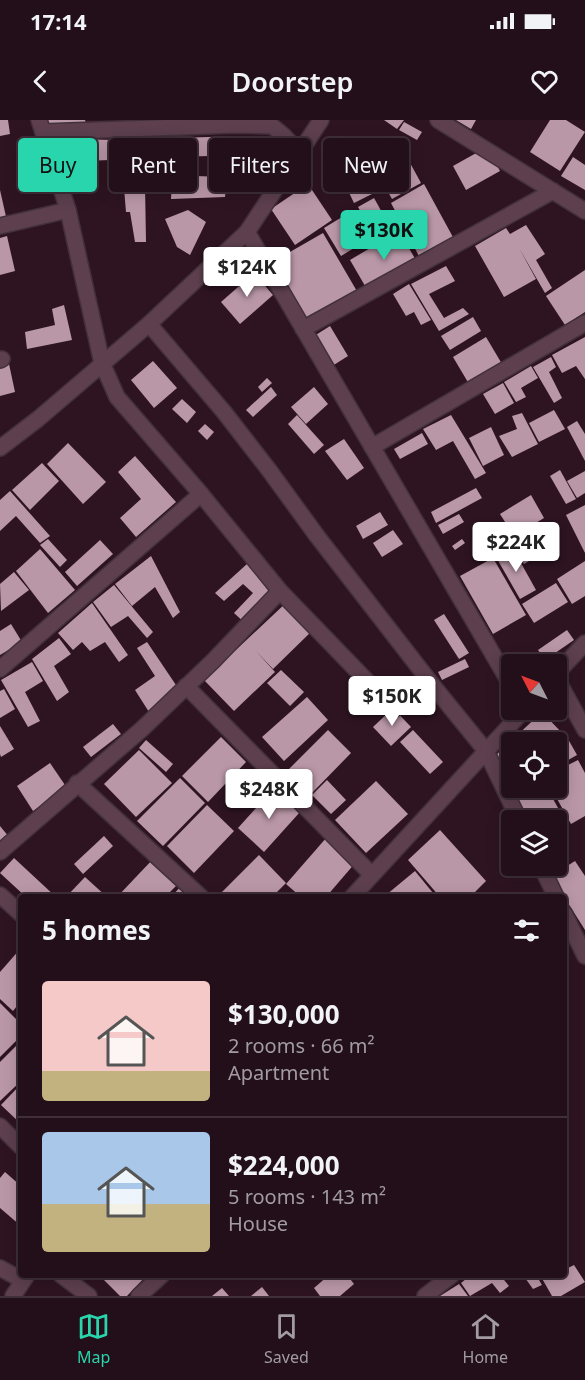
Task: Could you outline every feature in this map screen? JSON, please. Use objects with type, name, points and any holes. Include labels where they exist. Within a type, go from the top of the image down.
[{"type":"street","points":[[309,138],[321,120]]},
{"type":"street","points":[[438,120],[585,211]]},
{"type":"street","points":[[286,138],[272,126],[41,126],[68,210],[102,363],[117,397],[201,494],[280,591],[394,710],[434,687]]},
{"type":"street","points":[[303,328],[553,191]]},
{"type":"street","points":[[0,448],[38,419],[149,324],[247,232],[273,192]]},
{"type":"street","points":[[0,226],[68,210]]},
{"type":"street","points":[[247,232],[501,668]]},
{"type":"street","points":[[372,447],[585,323]]},
{"type":"street","points":[[149,324],[270,470],[317,536],[486,751],[514,810]]},
{"type":"street","points":[[0,669],[201,494]]},
{"type":"street","points":[[0,852],[142,729],[280,591]]},
{"type":"street","points":[[567,663],[585,643]]},
{"type":"street","points":[[186,686],[372,875]]},
{"type":"street","points":[[567,696],[585,730]]},
{"type":"street","points":[[355,894],[515,720]]},
{"type":"street","points":[[77,783],[198,894]]},
{"type":"street","points":[[546,876],[555,894]]},
{"type":"street","points":[[0,895],[18,911]]},
{"type":"street","points":[[567,919],[585,956]]},
{"type":"street","points":[[0,1126],[18,1144]]},
{"type":"street","points":[[0,1268],[18,1276]]},
{"type":"street","points":[[13,1296],[24,1278]]},
{"type":"street","points":[[65,1278],[89,1296]]},
{"type":"street","points":[[139,1296],[159,1278]]},
{"type":"street","points":[[425,1296],[448,1278]]},
{"type":"building","points":[[0,120],[8,120],[10,134],[0,136]]},
{"type":"building","points":[[43,120],[85,120],[86,123],[43,123]]},
{"type":"building","points":[[384,120],[404,120],[397,129]]},
{"type":"building","points":[[456,120],[476,120],[471,129]]},
{"type":"building","points":[[550,120],[566,120],[585,132],[560,171],[530,152]]},
{"type":"building","points":[[404,122],[422,132],[417,140],[399,130]]},
{"type":"building","points":[[245,136],[245,138],[209,138],[209,156],[197,156],[197,138],[173,138]]},
{"type":"building","points":[[171,137],[171,138],[122,138]]},
{"type":"building","points":[[97,140],[109,140],[109,160],[97,160]]},
{"type":"building","points":[[487,147],[500,171],[466,190],[453,166]]},
{"type":"building","points":[[573,157],[585,165],[585,190],[561,176]]},
{"type":"building","points":[[409,161],[421,183],[409,190]]},
{"type":"building","points":[[197,176],[209,176],[209,192],[226,192],[225,197],[171,199],[171,192],[197,192]]},
{"type":"building","points":[[424,184],[454,239],[420,258],[391,203]]},
{"type":"building","points":[[311,188],[332,220],[295,245],[271,209],[296,192],[311,192]]},
{"type":"building","points":[[0,190],[7,221],[0,223]]},
{"type":"building","points":[[124,192],[145,192],[146,242],[135,242],[130,212],[126,212]]},
{"type":"building","points":[[349,192],[376,192],[354,203]]},
{"type":"building","points":[[388,192],[405,192],[392,199]]},
{"type":"building","points":[[374,198],[393,232],[377,241],[358,207]]},
{"type":"building","points":[[188,210],[206,222],[190,255],[177,247],[165,219]]},
{"type":"building","points":[[347,214],[364,242],[341,256],[324,228]]},
{"type":"building","points":[[526,225],[545,254],[536,260],[552,288],[545,293],[519,248],[536,279],[504,297],[475,246],[506,228],[510,234]]},
{"type":"building","points":[[399,231],[417,262],[368,291],[350,260]]},
{"type":"building","points":[[323,233],[358,293],[303,325],[269,264]]},
{"type":"building","points":[[7,236],[15,271],[0,275],[0,238]]},
{"type":"building","points":[[446,266],[455,281],[429,294],[444,318],[463,308],[469,314],[439,331],[411,284]]},
{"type":"building","points":[[585,270],[585,312],[565,325],[546,296]]},
{"type":"building","points":[[254,273],[273,295],[240,324],[221,302]]},
{"type":"building","points":[[409,284],[431,320],[421,325],[414,312],[406,316],[393,294]]},
{"type":"building","points":[[64,305],[72,340],[27,349],[25,332],[55,325],[52,309]]},
{"type":"building","points":[[473,317],[481,331],[450,350],[441,336]]},
{"type":"building","points":[[330,326],[348,356],[329,368],[311,338]]},
{"type":"building","points":[[486,337],[502,364],[469,384],[453,357]]},
{"type":"building","points":[[585,337],[585,379],[576,366],[562,373],[552,355]]},
{"type":"building","points":[[551,357],[556,367],[549,372],[562,398],[554,403],[533,367]]},
{"type":"building","points":[[153,361],[177,388],[154,408],[131,380]]},
{"type":"building","points":[[9,364],[15,392],[0,396],[0,366]]},
{"type":"building","points":[[531,366],[538,378],[521,388],[526,397],[516,402],[504,382]]},
{"type":"building","points":[[267,378],[272,383],[262,392],[258,387]]},
{"type":"building","points":[[503,383],[514,403],[495,414],[483,394]]},
{"type":"building","points":[[271,387],[277,395],[253,417],[246,410]]},
{"type":"building","points":[[314,387],[328,404],[306,424],[291,407]]},
{"type":"building","points":[[182,399],[196,412],[187,423],[172,409]]},
{"type":"building","points":[[554,410],[565,429],[539,442],[529,423]]},
{"type":"building","points":[[522,413],[538,444],[512,457],[499,436],[517,429],[512,416]]},
{"type":"building","points":[[297,415],[324,445],[314,454],[288,424]]},
{"type":"building","points":[[451,415],[486,473],[475,479],[453,441],[436,450],[423,429]]},
{"type":"building","points":[[577,421],[585,434],[585,461],[567,427]]},
{"type":"building","points":[[205,424],[214,432],[207,440],[198,431]]},
{"type":"building","points":[[491,427],[504,455],[483,466],[469,438]]},
{"type":"building","points":[[422,433],[428,444],[400,459],[394,449]]},
{"type":"building","points":[[344,439],[364,468],[347,480],[325,451]]},
{"type":"building","points":[[68,443],[106,482],[83,504],[47,464]]},
{"type":"building","points":[[135,456],[176,502],[136,537],[120,518],[141,499],[118,472]]},
{"type":"building","points":[[42,463],[59,481],[30,510],[12,490]]},
{"type":"building","points":[[560,470],[576,499],[566,504],[550,476]]},
{"type":"building","points":[[585,471],[585,493],[577,498],[567,481]]},
{"type":"building","points":[[476,488],[482,498],[436,523],[431,512]]},
{"type":"building","points":[[10,491],[50,536],[40,543],[16,516],[0,531],[0,500]]},
{"type":"building","points":[[531,495],[544,518],[514,536],[500,514]]},
{"type":"building","points":[[585,505],[585,553],[566,515]]},
{"type":"building","points":[[380,512],[388,525],[363,539],[356,526]]},
{"type":"building","points":[[459,514],[464,522],[443,534],[438,525]]},
{"type":"building","points":[[393,530],[403,544],[382,557],[373,543]]},
{"type":"building","points":[[531,536],[541,554],[524,564],[513,547]]},
{"type":"building","points":[[48,539],[67,560],[60,567],[40,545]]},
{"type":"building","points":[[462,539],[465,543],[455,550],[452,546]]},
{"type":"building","points":[[100,540],[113,554],[77,586],[65,572]]},
{"type":"building","points":[[512,547],[536,590],[520,599],[496,557]]},
{"type":"building","points":[[40,549],[75,590],[48,613],[16,571]]},
{"type":"building","points":[[151,556],[180,612],[173,618],[155,587],[132,606],[115,584]]},
{"type":"building","points":[[493,558],[526,615],[493,634],[460,576]]},
{"type":"building","points":[[585,561],[585,596],[572,604],[557,579]]},
{"type":"building","points":[[247,564],[276,595],[246,624],[234,613],[253,593],[243,584],[224,601],[215,593]]},
{"type":"building","points":[[14,572],[29,590],[1,611],[0,584]]},
{"type":"building","points":[[556,583],[568,602],[534,623],[522,604]]},
{"type":"building","points":[[114,585],[153,632],[147,638],[128,616],[111,627],[93,602]]},
{"type":"building","points":[[288,601],[315,628],[273,669],[255,650],[275,672],[234,711],[204,680]]},
{"type":"building","points":[[92,603],[128,655],[119,662],[105,642],[90,651],[82,642],[73,650],[58,633]]},
{"type":"building","points":[[444,614],[469,653],[459,659],[434,620]]},
{"type":"building","points":[[11,624],[22,642],[0,655],[0,631]]},
{"type":"building","points":[[567,630],[574,640],[554,654],[541,654],[538,650]]},
{"type":"building","points":[[59,638],[71,654],[54,666],[69,692],[57,701],[32,659]]},
{"type":"building","points":[[147,642],[180,691],[149,712],[135,690],[155,676],[137,648]]},
{"type":"building","points":[[465,659],[469,667],[442,680],[438,672]]},
{"type":"building","points":[[32,662],[43,681],[25,692],[40,721],[28,727],[1,680]]},
{"type":"building","points":[[281,670],[304,692],[290,706],[267,683]]},
{"type":"building","points":[[4,689],[15,709],[0,718],[0,691]]},
{"type":"building","points":[[307,697],[328,720],[284,761],[262,737]]},
{"type":"building","points":[[393,708],[411,727],[391,746],[373,727]]},
{"type":"building","points":[[533,720],[550,720],[561,732],[521,732]]},
{"type":"building","points":[[113,724],[121,734],[91,757],[83,747]]},
{"type":"building","points":[[0,726],[14,749],[1,757],[0,754]]},
{"type":"building","points":[[328,730],[351,753],[311,794],[287,771]]},
{"type":"building","points":[[413,730],[443,762],[430,774],[400,742]]},
{"type":"building","points":[[221,737],[246,762],[208,802],[182,776]]},
{"type":"building","points":[[146,740],[173,764],[166,772],[139,748]]},
{"type":"building","points":[[567,740],[577,755],[567,761]]},
{"type":"building","points":[[139,750],[172,783],[136,817],[104,784]]},
{"type":"building","points":[[501,750],[501,762],[495,756]]},
{"type":"building","points":[[578,760],[585,773],[585,816],[571,824],[567,817],[567,810],[563,810],[557,798],[567,798],[567,766]]},
{"type":"building","points":[[50,763],[67,788],[33,811],[17,786]]},
{"type":"building","points":[[180,778],[205,803],[163,846],[137,821]]},
{"type":"building","points":[[327,780],[346,800],[331,814],[312,795]]},
{"type":"building","points":[[376,781],[408,814],[366,853],[335,820]]},
{"type":"building","points":[[274,788],[300,812],[264,852],[238,828]]},
{"type":"building","points":[[512,798],[553,798],[559,810],[518,810]]},
{"type":"building","points":[[207,805],[234,831],[194,873],[167,846]]},
{"type":"building","points":[[0,826],[9,837],[0,843]]},
{"type":"building","points":[[440,830],[486,881],[473,894],[437,894],[408,860]]},
{"type":"building","points":[[104,836],[113,846],[83,874],[74,864]]},
{"type":"building","points":[[327,837],[356,862],[329,894],[298,894],[286,884]]},
{"type":"building","points":[[259,855],[286,883],[275,894],[220,894]]},
{"type":"building","points":[[14,858],[53,894],[23,894],[0,873]]},
{"type":"building","points":[[154,858],[179,883],[168,894],[120,894]]},
{"type":"building","points":[[575,861],[585,876],[585,930],[567,901],[567,894],[562,894],[551,876],[567,876],[567,866]]},
{"type":"building","points":[[415,871],[433,893],[432,894],[387,894]]},
{"type":"building","points":[[85,877],[104,894],[69,894]]},
{"type":"building","points":[[183,884],[194,894],[174,894]]},
{"type":"building","points":[[18,951],[18,1005],[13,1011],[0,999],[0,972]]},
{"type":"building","points":[[0,1003],[18,1021],[18,1039],[0,1057]]},
{"type":"building","points":[[18,1044],[18,1084],[0,1101],[0,1062]]},
{"type":"building","points":[[18,1087],[18,1121],[1,1105]]},
{"type":"building","points":[[5,1172],[18,1183],[18,1223],[0,1208],[0,1178]]},
{"type":"building","points":[[574,1265],[585,1282],[561,1296],[552,1296],[542,1278],[567,1278],[567,1268]]},
{"type":"building","points":[[102,1278],[144,1278],[127,1296],[120,1296]]},
{"type":"building","points":[[326,1278],[349,1278],[354,1284],[340,1296],[320,1296],[314,1288]]},
{"type":"building","points":[[467,1278],[502,1278],[509,1286],[500,1293],[492,1283],[470,1296],[461,1283]]},
{"type":"building","points":[[525,1278],[538,1278],[542,1285],[533,1289]]},
{"type":"building","points":[[459,1284],[468,1296],[440,1296]]},
{"type":"building","points":[[262,1287],[269,1296],[251,1296]]},
{"type":"building","points":[[222,1288],[229,1296],[212,1296]]}]
